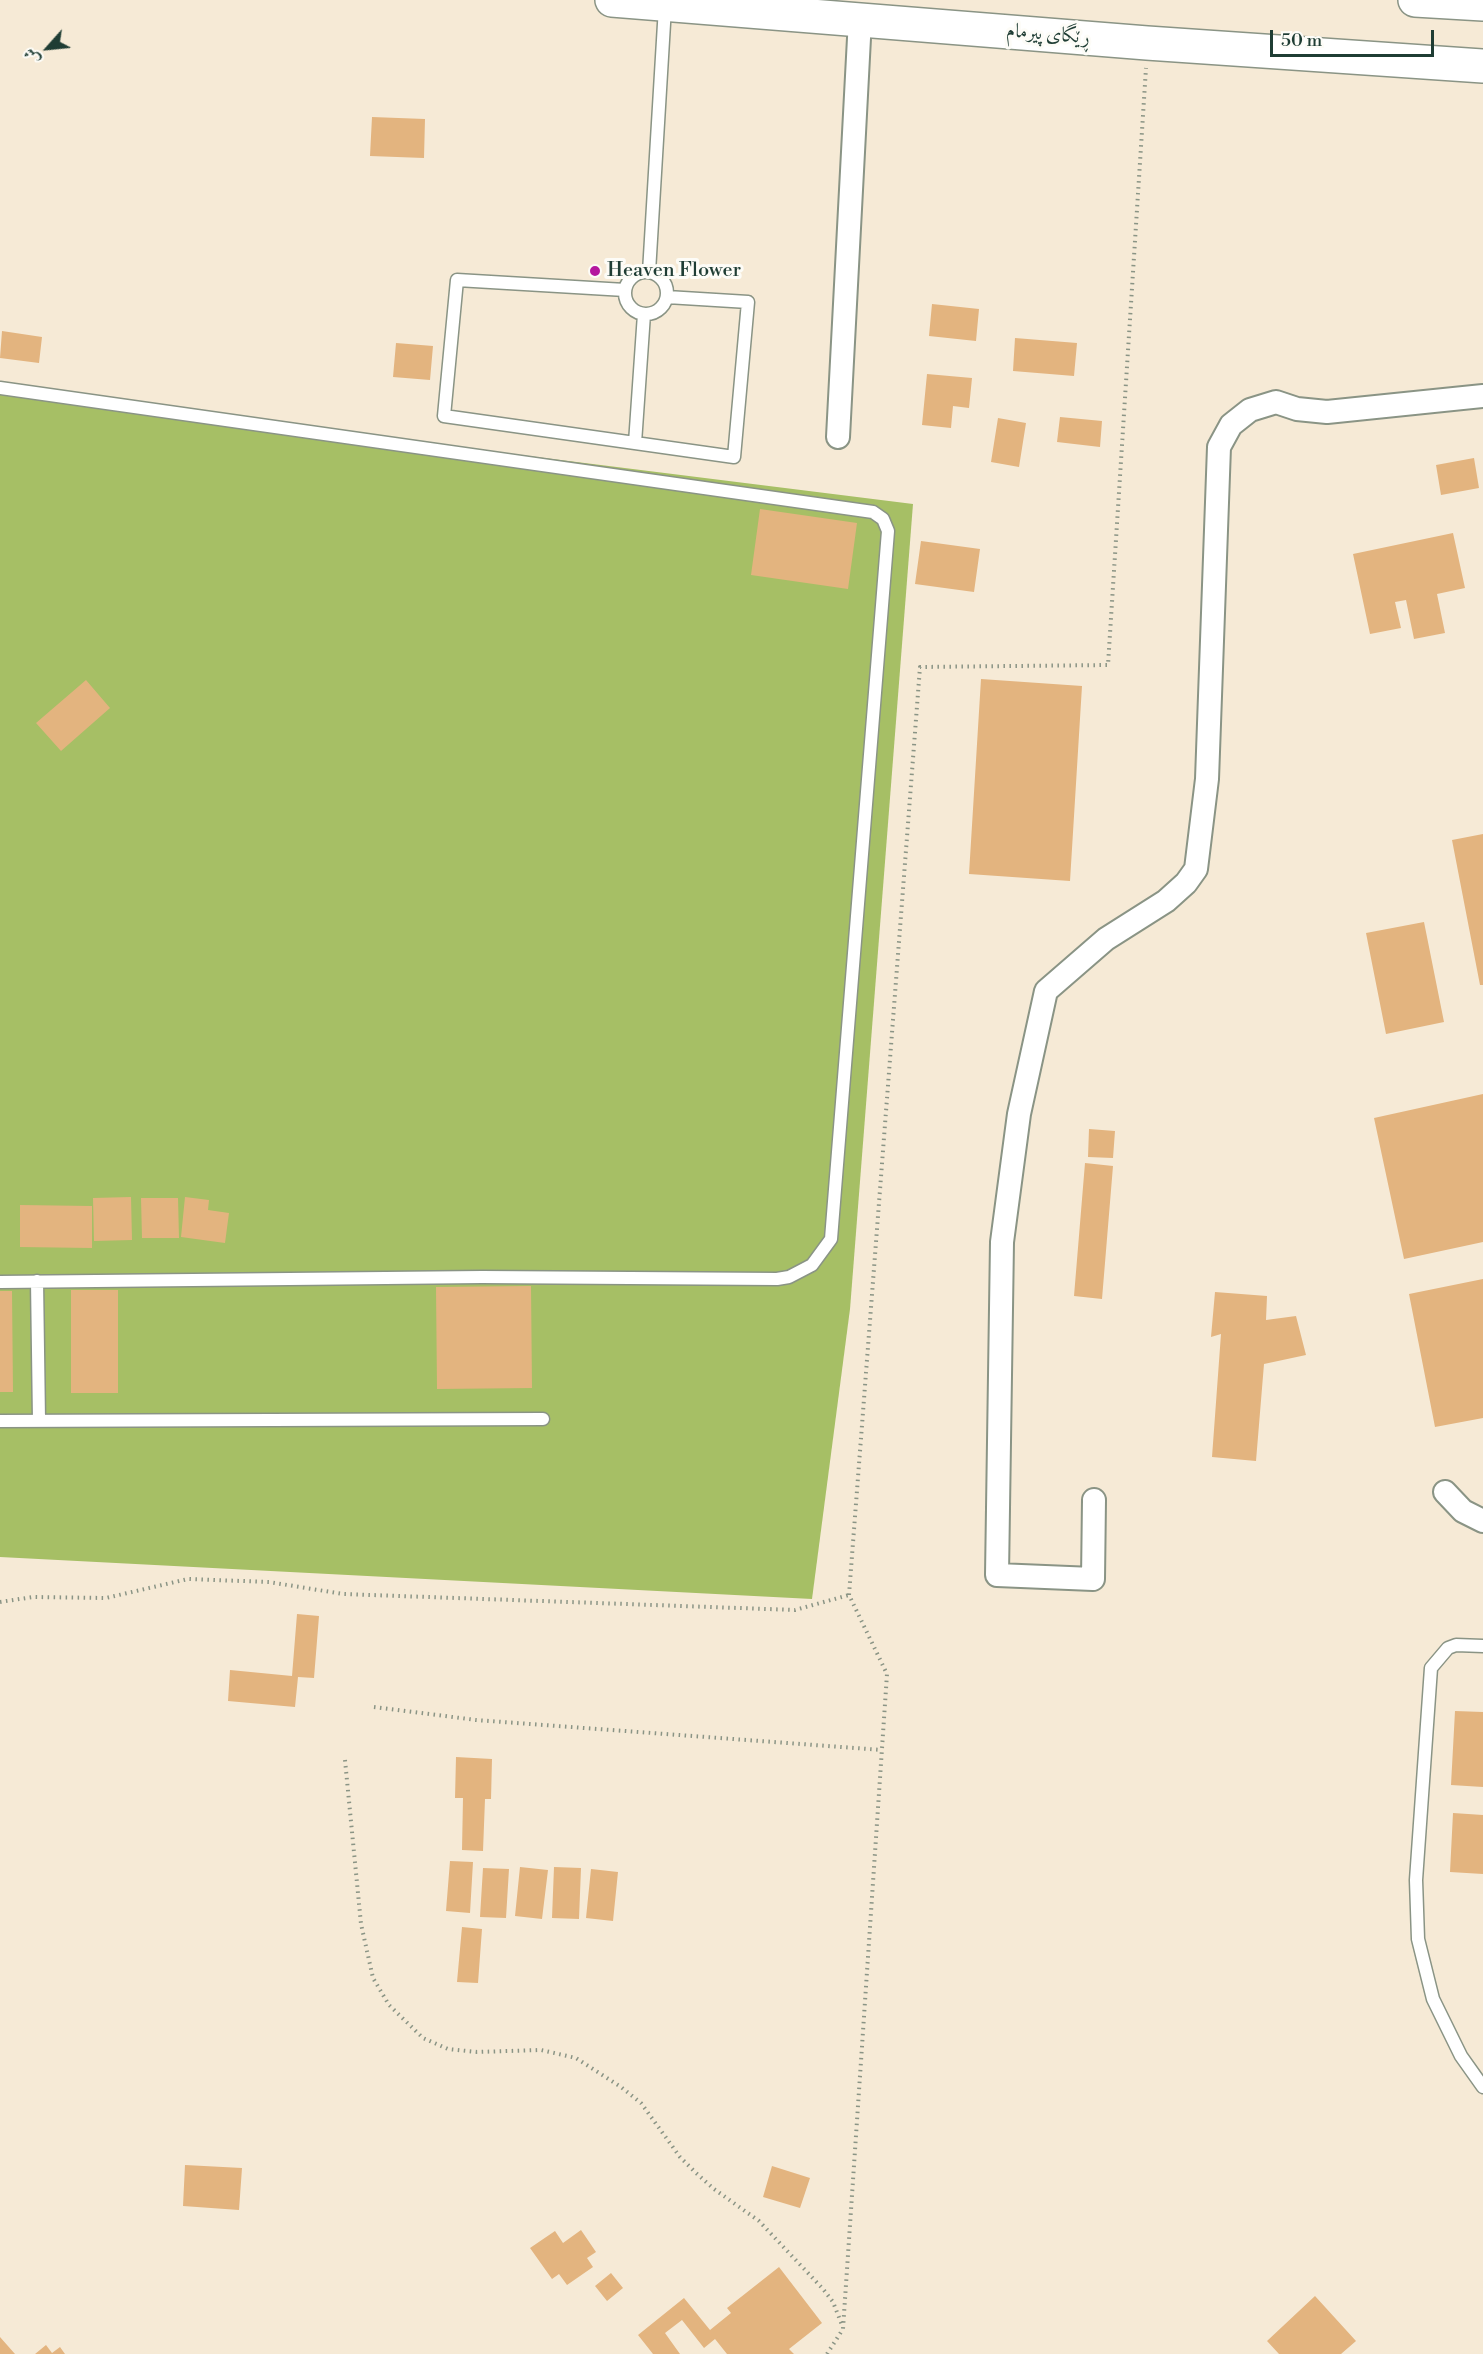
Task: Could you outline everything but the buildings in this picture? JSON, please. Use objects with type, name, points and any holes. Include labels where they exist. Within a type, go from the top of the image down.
[{"type":"highway","name":"ڕێگای پیرمام","points":[[612,0],[1148,43],[1483,66]]},
{"type":"highway","points":[[1415,0],[1483,4]]},
{"type":"street","points":[[838,437],[860,19]]},
{"type":"street","points":[[1094,1500],[1093,1579],[997,1575],[1002,1242],[1019,1114],[1046,991],[1106,939],[1166,901],[1186,883],[1197,869],[1207,779],[1220,447],[1231,425],[1250,410],[1276,402],[1297,409],[1327,412],[1483,396]]},
{"type":"street","points":[[1444,1492],[1463,1511],[1483,1521]]},
{"type":"lane","points":[[649,272],[666,4]]},
{"type":"lane","points":[[649,272],[656,274],[665,284],[667,297],[656,312],[638,313],[627,303],[625,290],[633,276],[649,272]]},
{"type":"lane","points":[[625,290],[457,280],[444,416],[734,457],[748,302],[667,297]]},
{"type":"lane","points":[[635,443],[644,314]]},
{"type":"lane","points":[[0,388],[873,512],[883,519],[888,531],[831,1239],[812,1266],[789,1277],[777,1279],[482,1277],[0,1282]]},
{"type":"lane","points":[[37,1281],[39,1420]]},
{"type":"lane","points":[[0,1421],[543,1419]]},
{"type":"lane","points":[[1483,1646],[1456,1645],[1448,1648],[1431,1668],[1416,1880],[1418,1940],[1433,1999],[1456,2047],[1483,2087]]},
{"type":"path","points":[[827,2354],[843,2328],[887,1674],[849,1595],[920,667],[1108,664],[1148,43]]},
{"type":"path","points":[[0,1602],[33,1597],[106,1598],[188,1579],[269,1582],[343,1594],[795,1610],[849,1595]]},
{"type":"path","points":[[374,1707],[487,1721],[882,1750]]},
{"type":"path","points":[[345,1760],[361,1924],[373,1978],[389,2005],[423,2038],[448,2049],[477,2052],[541,2050],[576,2058],[621,2087],[641,2103],[680,2157],[695,2172],[714,2189],[759,2221],[823,2289],[833,2302],[843,2328]]},
{"type":"green space","points":[[0,390],[913,504],[850,1309],[812,1599],[0,1557]]},
{"type":"place","name":"Heaven Flower","points":[[595,271]]}]
